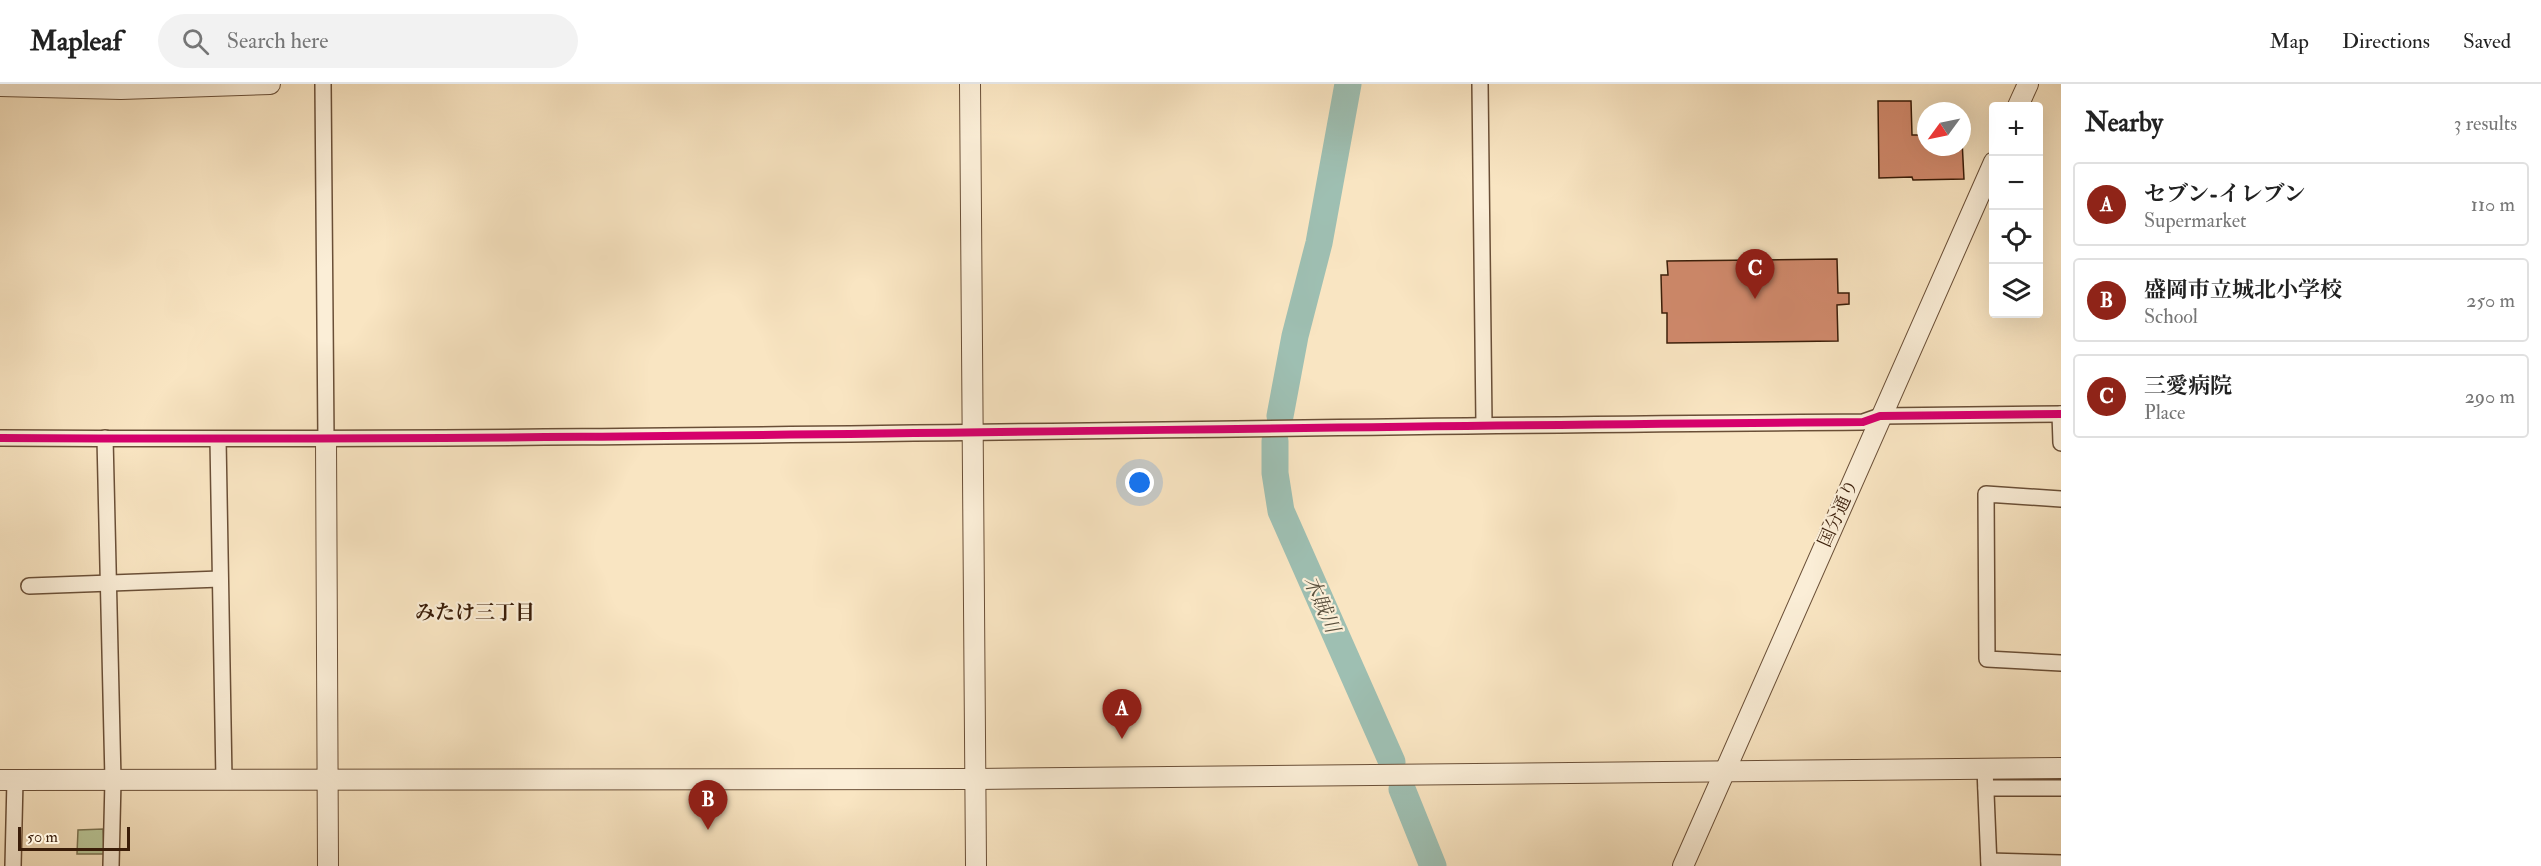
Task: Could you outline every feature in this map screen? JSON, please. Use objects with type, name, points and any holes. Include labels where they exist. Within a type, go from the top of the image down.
[{"type":"street","points":[[0,87],[121,89],[270,84]]},
{"type":"street","points":[[323,84],[328,866]]},
{"type":"street","points":[[970,84],[976,866]]},
{"type":"street","points":[[1480,84],[1484,424]]},
{"type":"street","points":[[2020,102],[2028,84]]},
{"type":"street","name":"国分通り","points":[[1683,866],[1989,173]]},
{"type":"street","points":[[0,438],[326,440],[973,433],[1484,424],[1863,422],[1880,416],[2061,414],[2061,443]]},
{"type":"street","points":[[105,438],[113,780],[111,866]]},
{"type":"street","points":[[218,439],[224,780]]},
{"type":"street","points":[[2061,499],[1986,494],[1987,659],[2061,663]]},
{"type":"street","points":[[29,586],[220,579]]},
{"type":"street","points":[[1986,778],[2061,768]]},
{"type":"street","points":[[13,866],[7,780],[976,779],[1724,772],[1986,778],[2061,788]]},
{"type":"street","points":[[1986,778],[1989,863],[2061,863]]},
{"type":"green space","points":[[103,829],[104,854],[77,854],[78,830]]},
{"type":"building","points":[[1878,101],[1911,101],[1912,135],[1917,135],[1917,156],[1963,156],[1964,179],[1879,178]]},
{"type":"building","points":[[1837,259],[1838,293],[1849,293],[1849,304],[1837,305],[1838,341],[1667,343],[1667,313],[1662,313],[1661,275],[1668,275],[1667,261]]},
{"type":"waterway","name":"木賊川","points":[[1280,416],[1295,336],[1319,243],[1348,84]]},
{"type":"waterway","name":"木賊川","points":[[1275,441],[1275,473],[1281,511],[1392,762]]},
{"type":"waterway","name":"木賊川","points":[[1402,789],[1433,866]]},
{"type":"cycle path","points":[[0,438],[699,436],[1863,422],[1880,416],[2061,414]]},
{"type":"place","name":"三愛病院","points":[[1755,299]]},
{"type":"place","name":"セブン-イレブン","points":[[1122,739]]},
{"type":"place","name":"盛岡市立城北小学校","points":[[708,830]]},
{"type":"district","name":"みたけ三丁目","points":[[475,612]]}]
